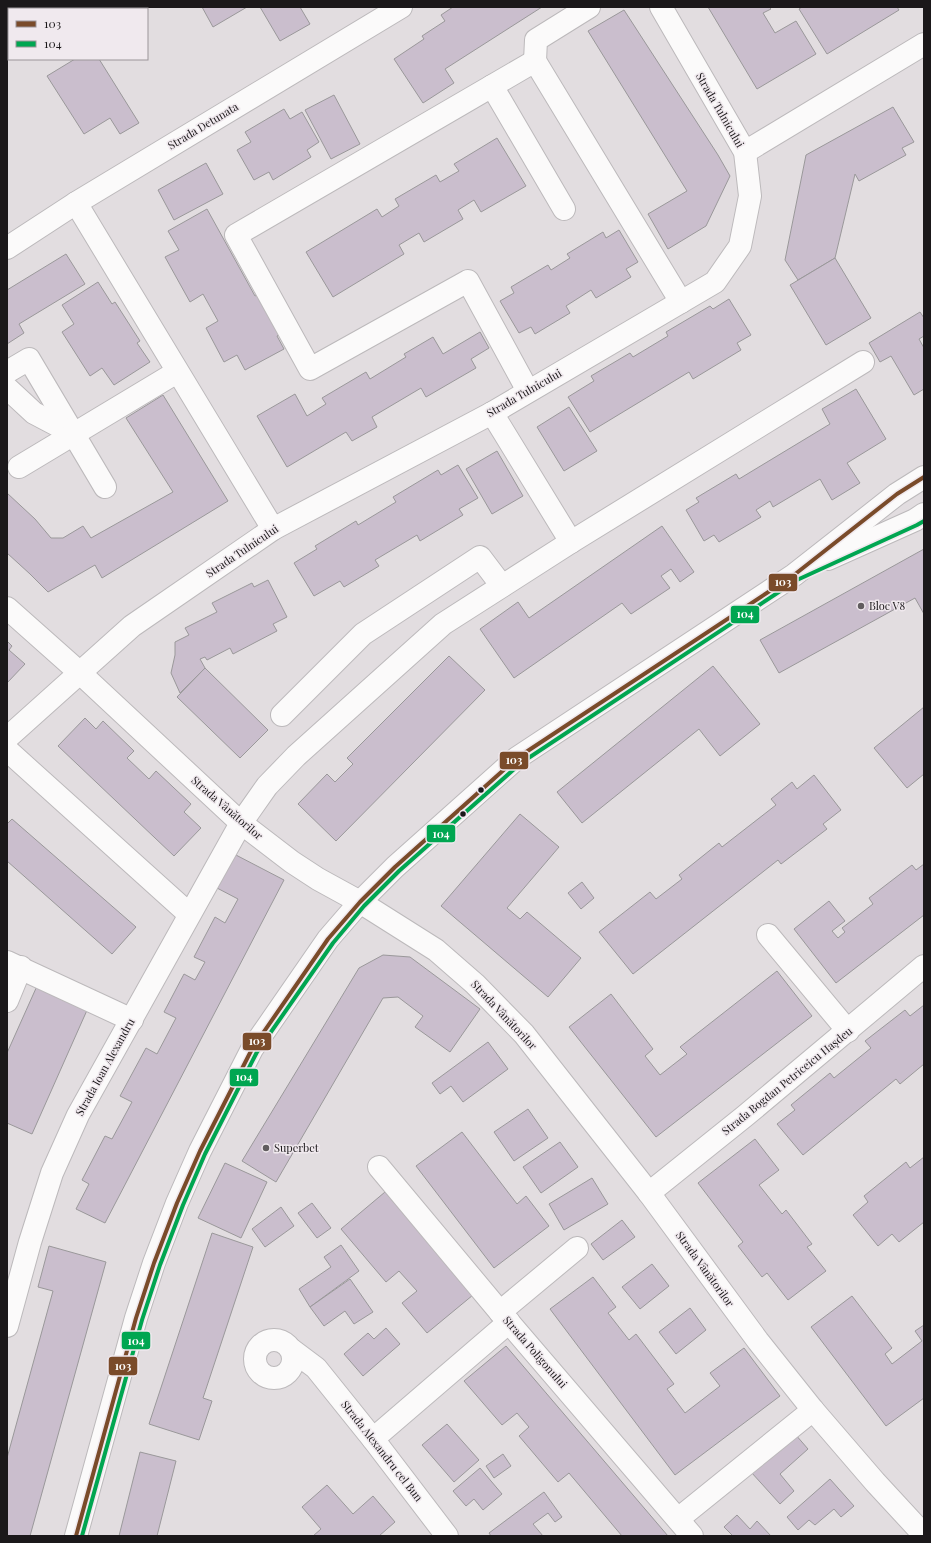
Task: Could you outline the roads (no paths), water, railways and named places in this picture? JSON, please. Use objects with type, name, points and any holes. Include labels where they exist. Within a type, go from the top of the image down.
[{"type":"street","name":"Strada Detunata","points":[[7,248],[76,203],[401,7]]},
{"type":"street","points":[[589,7],[536,40],[535,61],[681,302]]},
{"type":"street","name":"Strada Tulnicului","points":[[7,738],[132,626],[273,529],[492,413],[715,282],[740,246],[750,196],[745,152],[661,7]]},
{"type":"street","points":[[745,152],[924,44]]},
{"type":"street","points":[[528,391],[468,281],[310,369],[236,235],[535,61]]},
{"type":"street","points":[[492,86],[564,209]]},
{"type":"street","points":[[76,203],[273,529]]},
{"type":"street","points":[[7,372],[29,359],[105,486]]},
{"type":"street","name":"Strada Ioan Alexandru","points":[[7,1326],[30,1242],[52,1173],[78,1115],[241,823],[267,786],[302,751],[443,624],[571,542],[863,362]]},
{"type":"street","points":[[19,468],[177,372]]},
{"type":"street","points":[[7,388],[34,413],[74,434]]},
{"type":"street","points":[[492,413],[571,542]]},
{"type":"street","points":[[76,1536],[136,1318],[154,1263],[180,1196],[200,1151],[252,1049],[328,940],[360,902],[401,862],[516,758],[794,575],[897,494],[924,478]]},
{"type":"street","points":[[794,575],[915,520],[924,514]]},
{"type":"street","points":[[282,715],[363,634],[480,556],[502,586]]},
{"type":"street","name":"Strada Vânătorilor","points":[[7,608],[79,672],[241,823],[312,875],[360,902],[436,950],[476,984],[524,1034],[649,1193],[758,1341],[813,1410],[875,1482],[924,1535]]},
{"type":"street","points":[[7,750],[189,914]]},
{"type":"street","points":[[768,935],[848,1031]]},
{"type":"street","points":[[7,1001],[14,965],[132,1020]]},
{"type":"street","name":"Strada Bogdan Petriceicu Hașdeu","points":[[649,1193],[848,1031],[924,966]]},
{"type":"street","name":"Strada Poligonului","points":[[379,1167],[504,1317],[692,1536]]},
{"type":"street","points":[[374,1438],[577,1248]]},
{"type":"street","name":"Strada Alexandru cel Bun","points":[[291,1360],[316,1368],[374,1438],[447,1536]]},
{"type":"street","points":[[678,1519],[813,1410]]},
{"type":"place","name":"Bloc V8","points":[[861,606]]},
{"type":"place","name":"Superbet","points":[[266,1148]]}]
